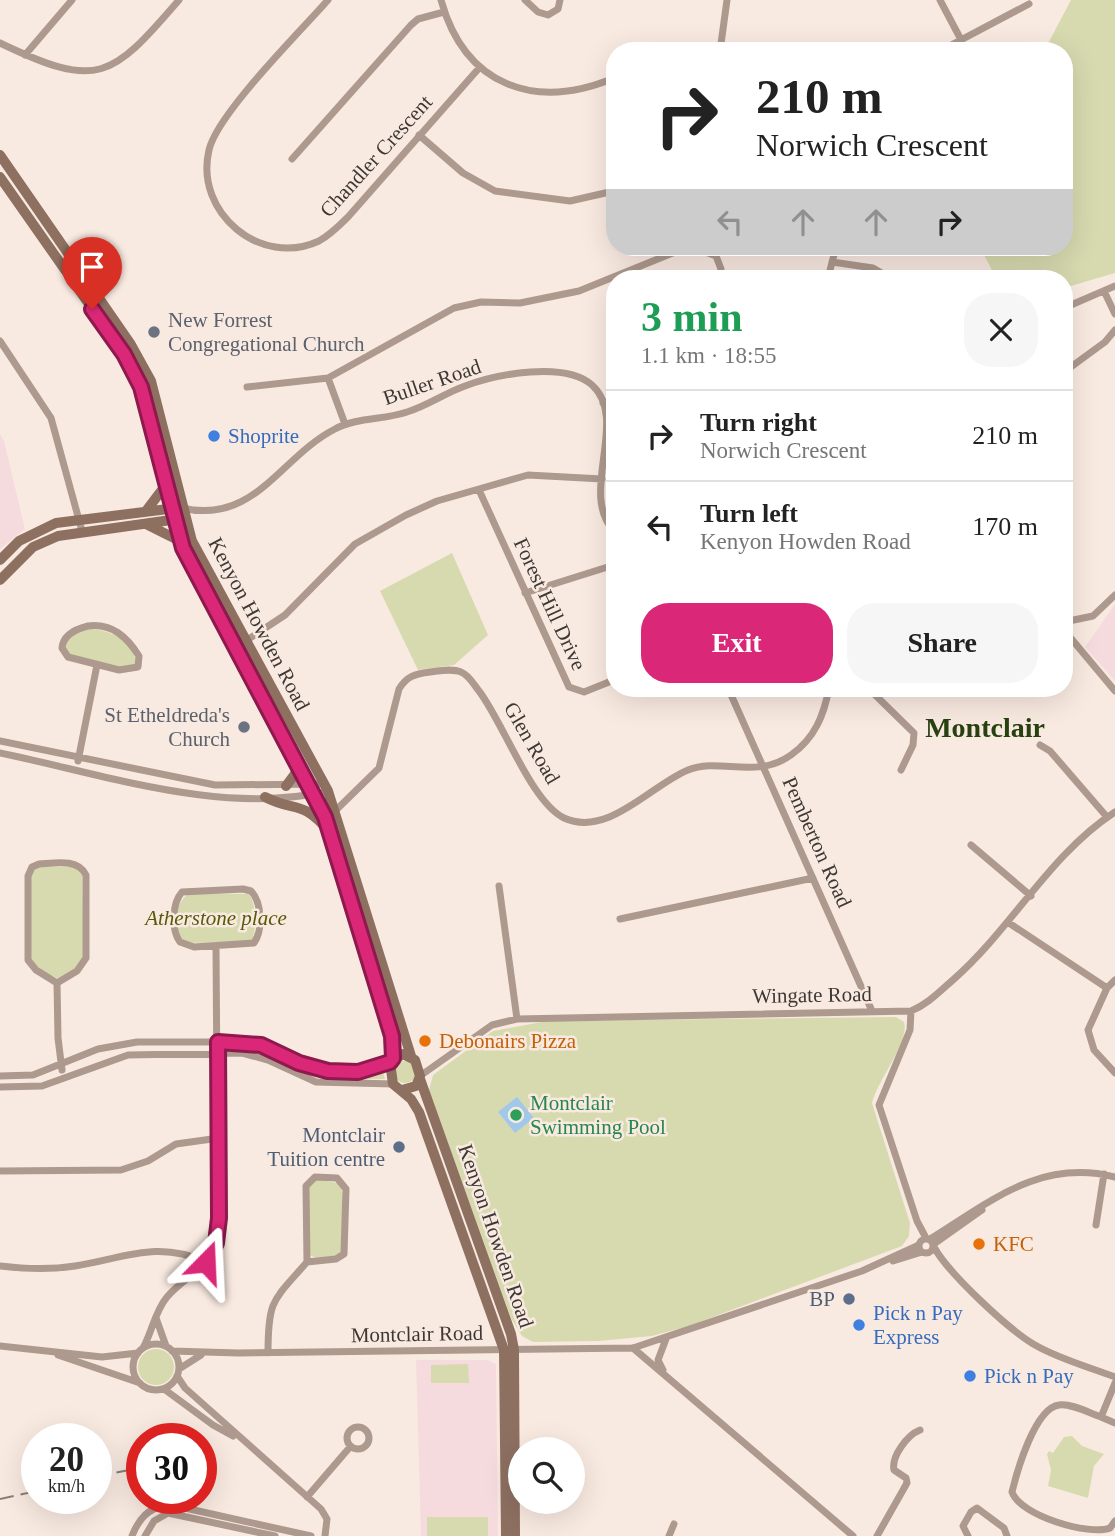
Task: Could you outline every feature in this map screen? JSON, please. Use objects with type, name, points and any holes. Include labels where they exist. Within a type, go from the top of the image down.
[{"type":"street","points":[[25,55],[72,0]]},
{"type":"street","points":[[0,43],[66,70],[90,71],[112,65],[136,48],[179,0]]},
{"type":"street","name":"Chandler Crescent","points":[[328,0],[227,116],[214,135],[209,150],[207,175],[213,198],[221,214],[237,231],[265,245],[291,248],[320,240],[348,217],[480,67]]},
{"type":"street","points":[[441,0],[456,39],[480,67],[509,86],[550,94],[572,93],[606,81]]},
{"type":"street","points":[[526,0],[538,12],[548,15],[558,9],[560,0]]},
{"type":"street","points":[[721,42],[727,0]]},
{"type":"street","points":[[940,0],[961,40]]},
{"type":"street","points":[[957,42],[1029,4]]},
{"type":"street","points":[[292,159],[411,24],[418,19],[444,12]]},
{"type":"street","points":[[419,135],[463,173],[495,191],[570,201],[606,193]]},
{"type":"street","name":"Kenyon Howden Road","points":[[0,155],[137,354],[151,381],[184,513],[197,553],[326,788],[336,812],[414,1060],[461,1191],[509,1350],[510,1437]]},
{"type":"street","points":[[3,181],[16,179]]},
{"type":"street","name":"Kenyon Howden Road","points":[[3,181],[137,379],[180,541],[298,762],[330,833],[391,1028],[391,1060],[398,1087],[415,1106],[423,1122],[509,1350]]},
{"type":"street","points":[[628,270],[661,256]]},
{"type":"street","points":[[830,270],[834,256]]},
{"type":"street","points":[[832,262],[876,270]]},
{"type":"street","points":[[76,286],[86,279]]},
{"type":"street","points":[[247,387],[328,378],[454,308],[481,302],[520,303],[550,298],[579,291],[606,279]]},
{"type":"street","points":[[1073,304],[1115,286]]},
{"type":"street","points":[[1104,291],[1115,314]]},
{"type":"street","points":[[1073,365],[1105,342],[1115,330]]},
{"type":"street","points":[[0,341],[51,418],[82,531]]},
{"type":"street","name":"Buller Road","points":[[184,513],[232,507],[245,502],[322,438],[345,424],[407,412],[475,382],[545,371],[564,371],[582,378],[596,389],[603,403]]},
{"type":"street","points":[[328,378],[345,424]]},
{"type":"street","points":[[606,402],[603,403],[606,435],[602,479],[602,509],[606,516]]},
{"type":"street","points":[[235,648],[246,643],[296,605],[362,539],[437,502],[528,475],[602,479]]},
{"type":"street","points":[[146,511],[165,486]]},
{"type":"street","name":"Forest Hill Drive","points":[[480,490],[569,687],[584,692],[606,683]]},
{"type":"street","points":[[0,560],[32,533],[56,523],[171,508],[184,513]]},
{"type":"street","points":[[0,580],[33,547],[58,536],[174,519],[184,513]]},
{"type":"street","points":[[144,524],[180,541]]},
{"type":"street","points":[[525,593],[606,568]]},
{"type":"street","points":[[1073,620],[1093,616],[1115,595]]},
{"type":"street","points":[[88,626],[110,628],[126,638],[140,660],[138,667],[127,671],[97,665],[68,657],[62,648],[66,637],[88,626]]},
{"type":"street","points":[[1073,641],[1115,691]]},
{"type":"street","points":[[76,769],[97,665]]},
{"type":"street","name":"Glen Road","points":[[321,818],[336,812],[379,768],[402,684],[410,676],[456,671],[466,675],[488,703],[538,793],[557,813],[571,820],[602,820],[693,768],[764,767],[793,754],[823,717],[827,697]]},
{"type":"street","name":"Pemberton Road","points":[[732,697],[873,1011]]},
{"type":"street","points":[[877,697],[914,733],[914,745],[901,771]]},
{"type":"street","points":[[0,740],[215,785],[286,786],[312,790]]},
{"type":"street","points":[[1040,745],[1050,751],[1107,817]]},
{"type":"street","points":[[0,753],[214,797],[265,797],[326,788]]},
{"type":"street","points":[[286,786],[295,774],[298,762]]},
{"type":"street","points":[[265,797],[302,807],[321,818]]},
{"type":"street","points":[[1115,812],[1076,842],[976,960],[928,1002],[911,1011],[910,1030],[878,1105],[927,1245],[1032,1343],[1115,1377]]},
{"type":"street","points":[[971,845],[1031,896]]},
{"type":"street","points":[[39,864],[75,864],[82,867],[86,874],[86,958],[77,971],[57,983],[36,970],[28,960],[28,876],[32,867],[39,864]]},
{"type":"street","points":[[620,919],[813,878]]},
{"type":"street","points":[[499,886],[517,1019]]},
{"type":"street","points":[[187,890],[251,891],[258,902],[256,940],[247,946],[216,947],[188,947],[180,942],[175,931],[177,897],[187,890]]},
{"type":"street","points":[[1009,923],[1107,988]]},
{"type":"street","points":[[139,1383],[134,1372],[155,1317],[167,1297],[206,1262],[218,1233],[216,947]]},
{"type":"street","points":[[1115,980],[1107,988],[1088,1030],[1094,1050],[1115,1073]]},
{"type":"street","points":[[57,983],[61,1066],[66,1078]]},
{"type":"street","name":"Wingate Road","points":[[420,1077],[492,1025],[517,1019],[911,1011]]},
{"type":"street","points":[[0,1076],[33,1075],[98,1049],[124,1042],[261,1045],[299,1063],[328,1071],[358,1072],[403,1054],[414,1060],[440,1062]]},
{"type":"street","points":[[0,1087],[42,1086],[128,1055],[253,1055],[304,1079],[329,1084],[412,1088],[420,1077]]},
{"type":"street","points":[[423,1122],[434,1118]]},
{"type":"street","points":[[0,1171],[121,1170],[148,1161],[176,1144],[219,1138]]},
{"type":"street","name":"Montclair Road","points":[[169,1349],[205,1353],[268,1353],[633,1349],[869,1268],[927,1245],[1031,1178],[1068,1172],[1115,1177]]},
{"type":"street","points":[[1096,1225],[1104,1174]]},
{"type":"street","points":[[268,1353],[271,1306],[307,1262],[305,1192],[308,1182],[315,1177],[340,1180],[345,1185],[347,1203],[344,1254],[336,1259],[307,1262]]},
{"type":"street","points":[[450,1195],[461,1191]]},
{"type":"street","points":[[0,1266],[53,1268],[157,1250],[186,1253],[206,1262]]},
{"type":"street","points":[[155,1317],[185,1388],[325,1514],[325,1536]]},
{"type":"street","points":[[664,1373],[658,1360],[666,1339]]},
{"type":"street","points":[[0,1346],[112,1358],[155,1344],[169,1349]]},
{"type":"street","points":[[633,1349],[853,1536]]},
{"type":"street","points":[[51,1353],[139,1383],[151,1390],[164,1389],[213,1425],[243,1441]]},
{"type":"street","points":[[164,1389],[191,1358],[205,1353]]},
{"type":"street","points":[[1101,1416],[1115,1383]]},
{"type":"street","points":[[1115,1423],[1063,1404],[1045,1411],[1037,1424],[1012,1492],[1020,1504],[1040,1518],[1102,1531],[1111,1528],[1115,1521]]},
{"type":"street","points":[[877,1536],[907,1483],[906,1478],[892,1466],[893,1463],[906,1439],[920,1430]]},
{"type":"street","points":[[307,1497],[350,1447]]},
{"type":"street","points":[[132,1536],[148,1512],[167,1504],[311,1536]]},
{"type":"street","points":[[968,1536],[963,1526],[971,1512],[977,1508],[1007,1530],[1007,1536]]},
{"type":"street","points":[[145,1536],[160,1516],[179,1513],[275,1536]]},
{"type":"street","name":"Kenyon Howden Road","points":[[506,1536],[508,1513]]},
{"type":"street","name":"Kenyon Howden Road","points":[[513,1514],[516,1536]]},
{"type":"street","points":[[669,1536],[674,1524]]},
{"type":"shaded area","points":[[0,434],[25,529],[0,549]]},
{"type":"shaded area","points":[[1115,604],[1115,681],[1085,647]]},
{"type":"shaded area","points":[[416,1360],[487,1360],[496,1364],[498,1536],[421,1536]]},
{"type":"green space","points":[[1071,0],[1115,0],[1115,273],[1073,285],[1073,270],[992,270],[985,256],[1073,256],[1073,42],[1049,42]]},
{"type":"green space","points":[[452,553],[488,635],[454,665],[418,670],[380,591]]},
{"type":"green space","points":[[89,629],[113,634],[127,643],[135,657],[135,665],[127,669],[69,655],[65,651],[66,642],[74,634]]},
{"type":"green space","points":[[39,867],[74,867],[82,875],[84,957],[80,965],[59,979],[41,971],[31,959],[31,872]]},
{"type":"green space","name":"Atherstone place","points":[[191,893],[249,894],[254,904],[255,918],[251,942],[186,943],[178,932],[176,916],[181,902]]},
{"type":"green space","points":[[896,1017],[904,1022],[905,1030],[872,1103],[910,1223],[909,1236],[902,1246],[689,1326],[652,1336],[599,1341],[533,1342],[522,1336],[511,1318],[429,1090],[433,1075],[493,1031],[547,1021]]},
{"type":"green space","points":[[231,1045],[248,1045],[314,1071],[348,1077],[382,1069],[385,1079],[325,1080],[303,1073],[266,1055],[230,1048]]},
{"type":"green space","points":[[405,1061],[413,1064],[416,1072],[413,1080],[405,1083],[397,1080],[394,1072],[397,1064]]},
{"type":"green space","points":[[316,1179],[342,1184],[344,1247],[338,1256],[317,1258],[309,1255],[309,1183]]},
{"type":"green space","points":[[156,1349],[169,1354],[174,1367],[169,1380],[156,1385],[143,1380],[138,1367],[143,1354]]},
{"type":"green space","points":[[468,1364],[469,1383],[431,1383],[431,1365]]},
{"type":"green space","points":[[1072,1436],[1082,1446],[1104,1454],[1094,1466],[1088,1498],[1048,1486],[1051,1470],[1047,1454],[1049,1451],[1053,1453],[1064,1437]]},
{"type":"green space","points":[[427,1517],[488,1517],[488,1536],[427,1536]]},
{"type":"water","name":"Montclair Swimming Pool","points":[[517,1097],[534,1118],[515,1133],[498,1112]]},
{"type":"railway","points":[[112,1474],[126,1471]]},
{"type":"railway","points":[[0,1499],[21,1494]]},
{"type":"place","name":"New Forrest Congregational Church","points":[[154,332]]},
{"type":"place","name":"Shoprite","points":[[214,436]]},
{"type":"place","name":"St Etheldreda's Church","points":[[244,727]]},
{"type":"place","name":"Debonairs Pizza","points":[[425,1041]]},
{"type":"place","name":"Montclair Swimming Pool","points":[[516,1115]]},
{"type":"place","name":"Montclair Tuition centre","points":[[399,1147]]},
{"type":"place","name":"KFC","points":[[979,1244]]},
{"type":"place","name":"BP","points":[[849,1299]]},
{"type":"place","name":"Pick n Pay Express","points":[[859,1325]]},
{"type":"place","name":"Pick n Pay","points":[[970,1376]]},
{"type":"district","name":"Montclair","points":[[985,727]]},
{"type":"route","points":[[92,309],[124,354],[141,387],[183,548],[325,817],[392,1036],[393,1058],[390,1062],[358,1072],[328,1071],[311,1067],[271,1048],[249,1042],[218,1042],[219,1218],[216,1243],[206,1262]]}]
